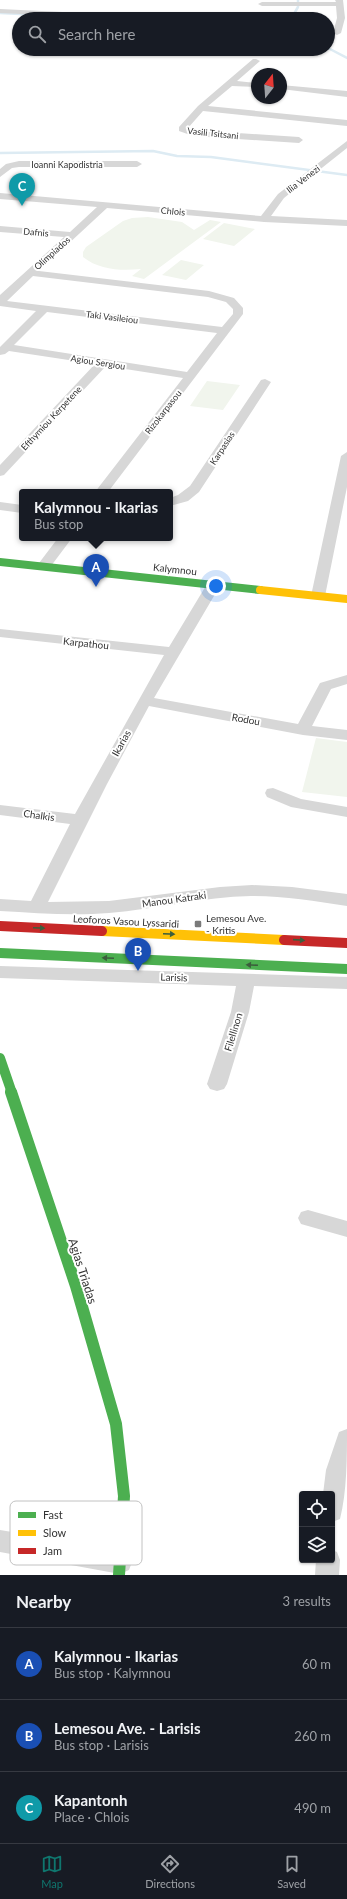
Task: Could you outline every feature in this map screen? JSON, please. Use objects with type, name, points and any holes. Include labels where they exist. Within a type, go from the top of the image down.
[{"type":"street","points":[[262,4],[340,2],[341,18],[337,33],[347,34]]},
{"type":"street","points":[[0,11],[50,12]]},
{"type":"street","points":[[335,37],[347,38]]},
{"type":"street","name":"Vasili Tsitsani","points":[[256,61],[201,108],[182,129],[193,133],[299,140]]},
{"type":"street","points":[[230,83],[251,85]]},
{"type":"street","points":[[287,89],[347,94]]},
{"type":"street","points":[[201,108],[347,123]]},
{"type":"street","name":"Ilia Venezi","points":[[264,219],[281,196],[320,166],[343,152],[347,144]]},
{"type":"street","name":"Ioanni Kapodistria","points":[[0,174],[9,166],[19,164],[137,164]]},
{"type":"street","name":"Chlois","points":[[0,196],[264,219],[347,223]]},
{"type":"street","name":"Olimpiados","points":[[0,302],[105,206]]},
{"type":"street","name":"Dafnis","points":[[0,229],[72,235]]},
{"type":"street","name":"Rizokarpasou","points":[[31,273],[209,294],[224,298],[234,303],[238,311],[238,314],[103,489]]},
{"type":"street","name":"Taki Vasileiou","points":[[0,302],[44,309],[224,331]]},
{"type":"street","points":[[3,350],[44,309]]},
{"type":"street","name":"Agiou Sergiou","points":[[3,350],[191,376]]},
{"type":"street","name":"Efthymiou Kerpetene","points":[[0,472],[103,363]]},
{"type":"street","name":"Karpasias","points":[[173,501],[183,498],[195,489],[265,382]]},
{"type":"street","points":[[318,596],[347,456]]},
{"type":"street","points":[[0,506],[19,509]]},
{"type":"street","points":[[43,567],[64,541]]},
{"type":"street","name":"Kalymnou","points":[[0,562],[347,599]]},
{"type":"street","name":"Ikarias","points":[[37,907],[79,820],[172,652],[214,584]]},
{"type":"street","name":"Karpathou","points":[[0,633],[172,652]]},
{"type":"street","points":[[304,730],[325,686],[347,679]]},
{"type":"street","name":"Rodou","points":[[145,701],[304,730],[347,735]]},
{"type":"street","points":[[273,794],[297,803],[347,812]]},
{"type":"street","name":"Chalkis","points":[[0,810],[79,820]]},
{"type":"street","name":"Manou Katraki","points":[[0,905],[37,907],[105,907],[240,891],[303,894],[347,900]]},
{"type":"street","name":"Leoforos Vasou Lyssaridi","points":[[0,926],[347,943]]},
{"type":"street","points":[[0,953],[347,969]]},
{"type":"street","name":"Larisis","points":[[0,972],[347,983]]},
{"type":"street","name":"Filellinon","points":[[217,1084],[240,1012],[246,980]]},
{"type":"street","name":"Agias Triadas","points":[[0,1058],[76,1286],[116,1424],[124,1501]]},
{"type":"street","points":[[308,1218],[347,1229]]},
{"type":"street","points":[[335,1491],[338,1470],[347,1439]]},
{"type":"street","points":[[0,1541],[10,1543]]},
{"type":"street","points":[[327,1575],[328,1563]]},
{"type":"street","points":[[107,1565],[120,1568]]},
{"type":"shaded area","points":[[148,217],[182,222],[194,230],[210,220],[221,222],[144,279],[132,276],[141,269],[110,269],[96,265],[83,257],[83,252],[86,247],[123,221],[132,218]]},
{"type":"shaded area","points":[[224,223],[255,229],[234,246],[203,239]]},
{"type":"shaded area","points":[[181,260],[204,265],[186,280],[162,275]]},
{"type":"shaded area","points":[[207,381],[240,385],[223,410],[190,406]]},
{"type":"shaded area","points":[[316,738],[347,742],[347,797],[302,792]]},
{"type":"waterway","points":[[295,12],[298,7],[298,0]]},
{"type":"waterway","points":[[0,13],[12,14]]},
{"type":"waterway","points":[[335,52],[347,58]]},
{"type":"waterway","points":[[0,153],[153,151],[177,156],[211,157],[347,175]]},
{"type":"traffic: fast","points":[[0,562],[260,590]]},
{"type":"traffic: fast","points":[[0,953],[347,969]]},
{"type":"traffic: fast","points":[[0,1058],[76,1286],[116,1424],[124,1501]]},
{"type":"traffic: fast","points":[[119,1575],[120,1565]]},
{"type":"traffic: slow","points":[[260,590],[347,599]]},
{"type":"traffic: slow","points":[[102,931],[284,940]]},
{"type":"traffic: jam","points":[[0,926],[102,931]]},
{"type":"traffic: jam","points":[[284,940],[347,943]]},
{"type":"place","name":"Kapantonh","points":[[22,206]]},
{"type":"place","name":"Kalymnou - Ikarias","points":[[96,587]]},
{"type":"place","name":"Lemesou Ave. - Kritis","points":[[198,924]]},
{"type":"place","name":"Lemesou Ave. - Larisis","points":[[138,971]]}]
